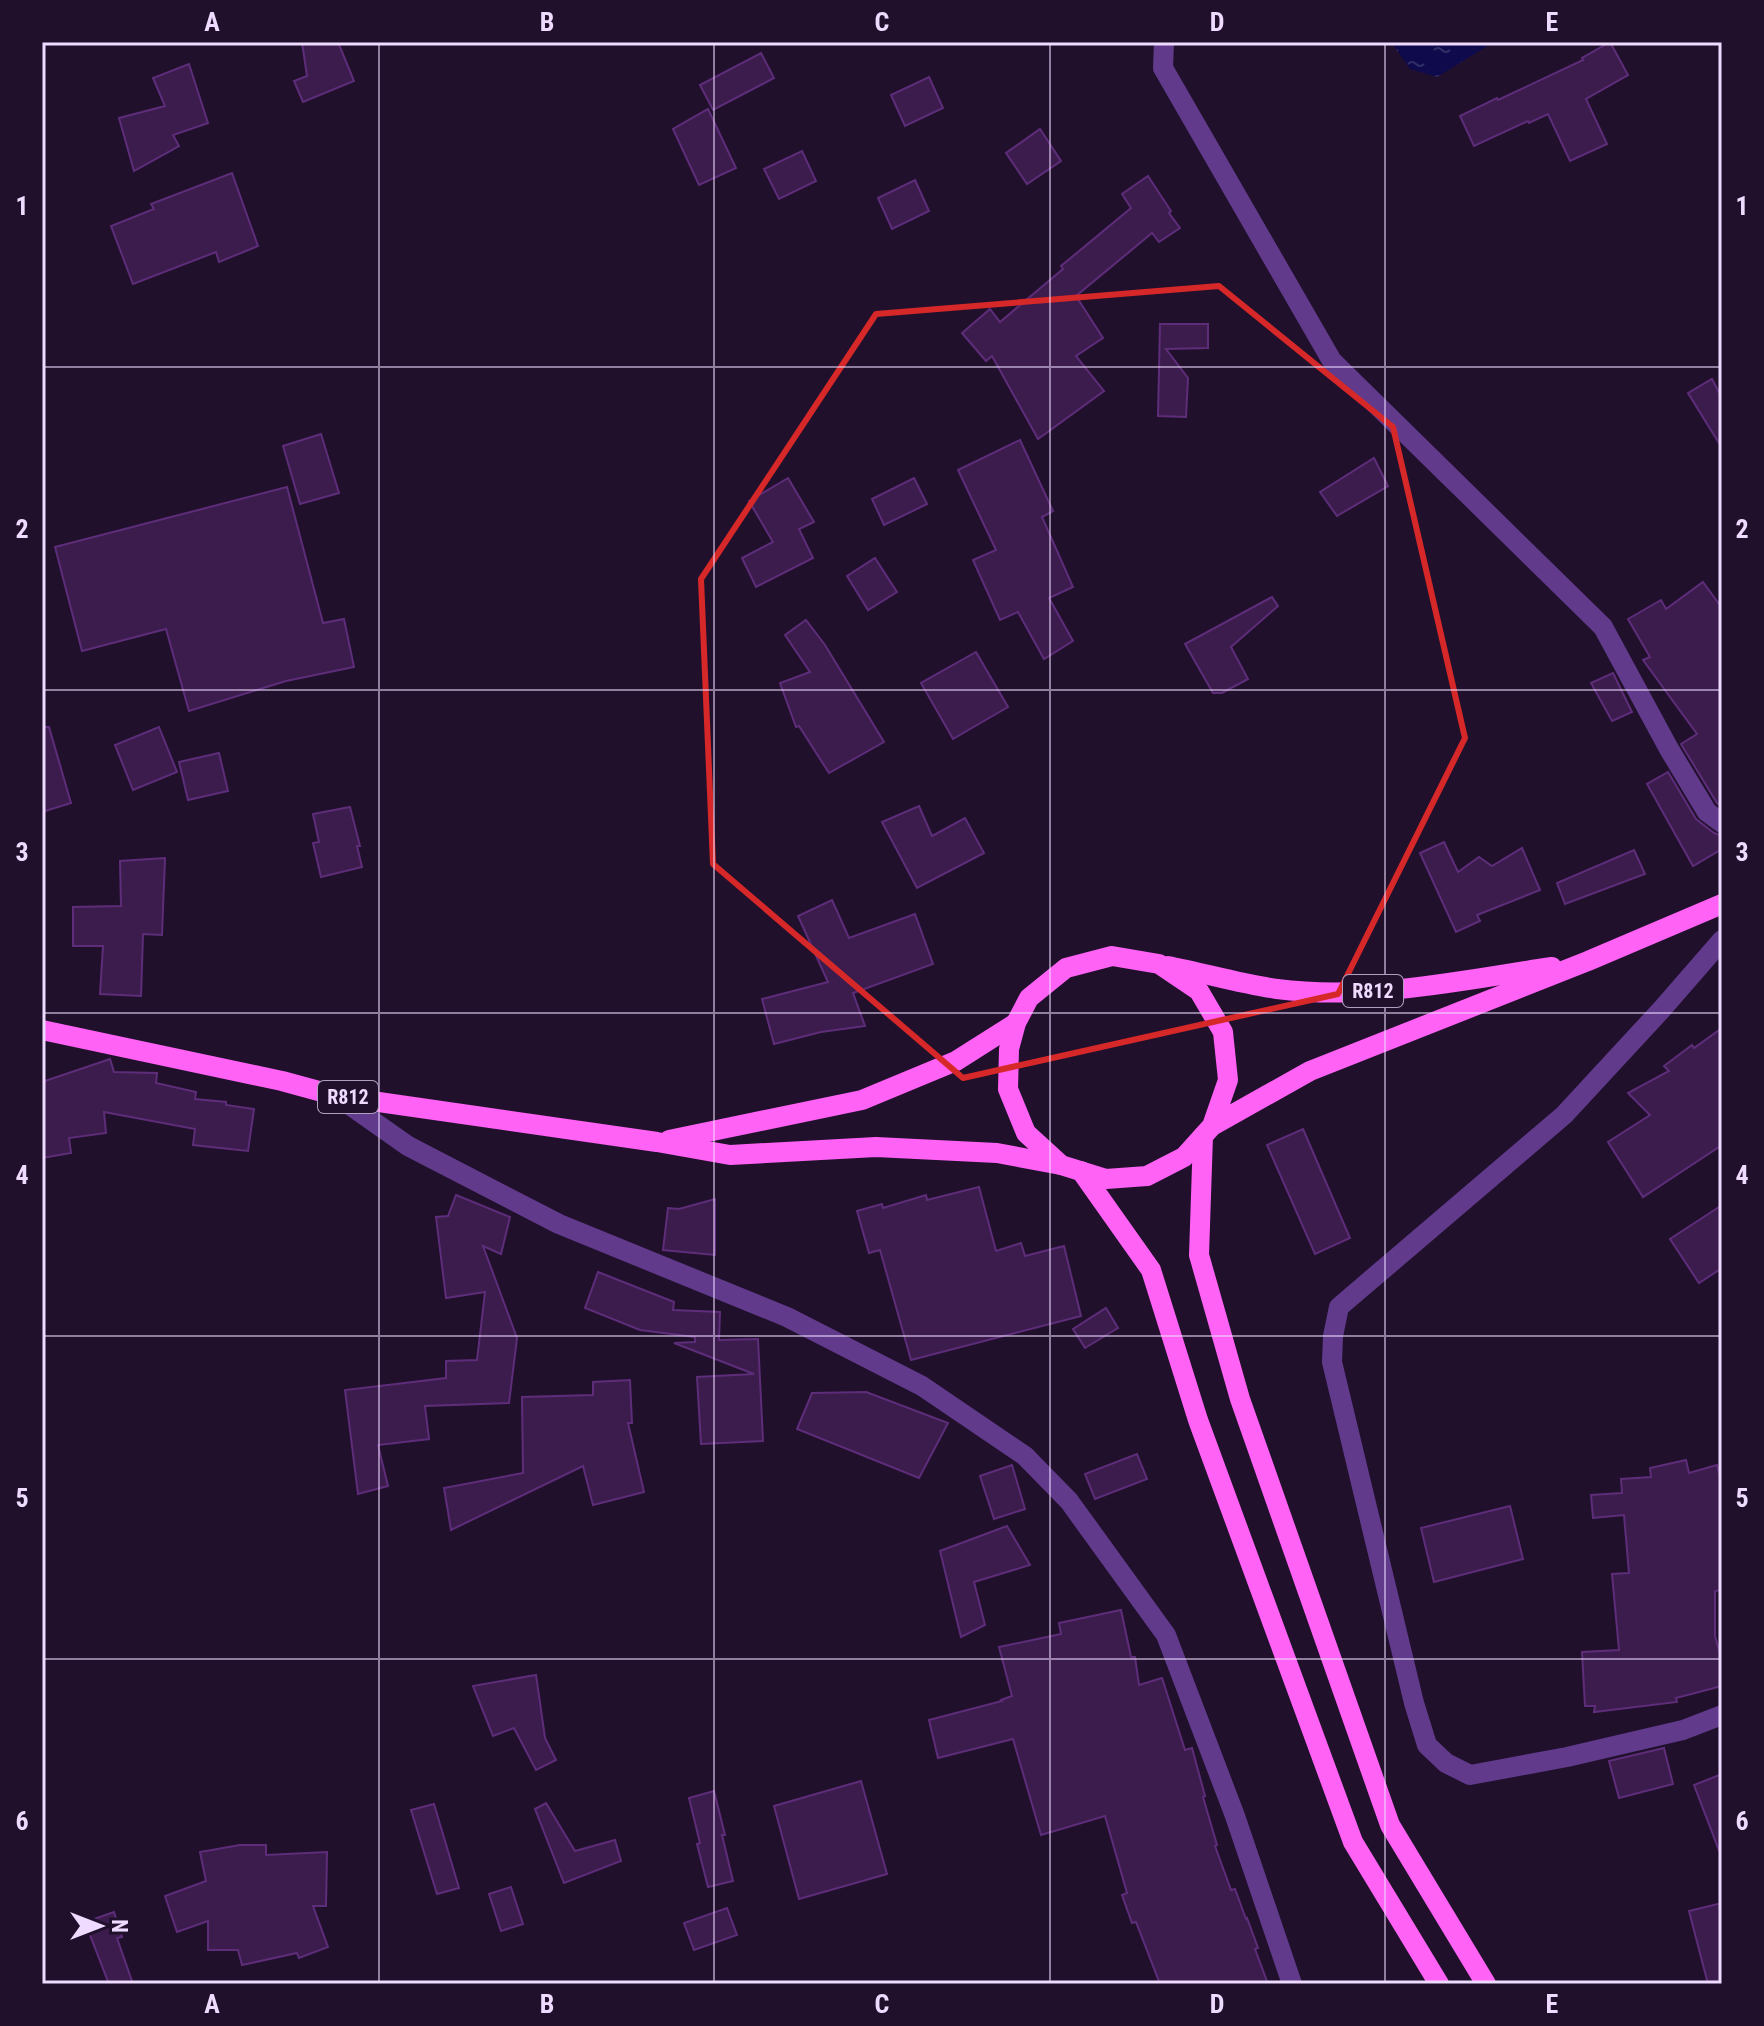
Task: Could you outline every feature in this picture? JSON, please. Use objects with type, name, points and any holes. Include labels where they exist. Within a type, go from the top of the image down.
[{"type":"main road","name":"R812","points":[[42,1030],[282,1081],[337,1096],[730,1155],[904,1147],[997,1153],[1061,1165],[1106,1179],[1147,1176],[1184,1157],[1208,1131],[1310,1071],[1588,961],[1722,904]]},
{"type":"main road","name":"R812","points":[[1061,1165],[1026,1133],[1008,1089],[1009,1049],[1016,1023],[1029,998],[1066,968],[1112,956],[1276,989],[1334,992],[1398,989],[1588,961]]},
{"type":"main road","name":"R812","points":[[1159,964],[1199,991],[1223,1032],[1228,1080],[1208,1131]]},
{"type":"main road","name":"R812","points":[[657,1142],[862,1100],[956,1061],[1016,1023]]},
{"type":"main road","points":[[1208,1131],[1199,1255],[1240,1399],[1390,1825],[1486,1984]]},
{"type":"main road","points":[[1081,1171],[1151,1270],[1198,1420],[1353,1842],[1439,1984]]},
{"type":"street","points":[[1164,42],[1163,68],[1332,361],[1603,627],[1707,812],[1722,823]]},
{"type":"street","points":[[1722,940],[1564,1115],[1339,1307],[1332,1362],[1414,1703],[1427,1745],[1446,1763],[1470,1775],[1567,1757],[1683,1730],[1722,1715]]},
{"type":"street","points":[[337,1096],[408,1146],[559,1224],[787,1317],[922,1386],[1025,1456],[1069,1501],[1166,1635],[1235,1816],[1292,1984]]},
{"type":"highlighted area","points":[[1219,286],[1393,427],[1465,738],[1338,994],[963,1078],[713,864],[701,579],[876,314]]},
{"type":"water","points":[[1391,42],[1494,42],[1437,77],[1410,69]]},
{"type":"building","points":[[302,42],[338,42],[354,81],[303,102],[294,81],[307,76]]},
{"type":"building","points":[[1610,42],[1628,75],[1586,99],[1607,144],[1570,161],[1548,114],[1474,146],[1460,116],[1583,60]]},
{"type":"building","points":[[761,53],[774,78],[713,110],[700,85]]},
{"type":"building","points":[[189,64],[208,123],[173,135],[179,146],[134,171],[119,118],[165,106],[153,78]]},
{"type":"building","points":[[929,77],[943,108],[905,126],[891,95]]},
{"type":"building","points":[[708,109],[736,168],[699,185],[673,129]]},
{"type":"building","points":[[1040,129],[1061,161],[1027,184],[1006,153]]},
{"type":"building","points":[[802,151],[816,181],[779,199],[764,169]]},
{"type":"building","points":[[232,173],[258,246],[219,262],[216,252],[133,284],[111,226],[154,209],[151,204]]},
{"type":"building","points":[[1148,176],[1180,228],[1159,242],[1152,233],[1076,296],[1103,338],[1076,356],[1104,391],[1038,439],[992,356],[986,361],[962,333],[990,309],[1000,322],[1063,269],[1061,266],[1131,208],[1122,194]]},
{"type":"building","points":[[915,180],[929,211],[892,229],[878,198]]},
{"type":"building","points":[[1160,324],[1208,324],[1208,348],[1166,349],[1188,378],[1186,417],[1158,416]]},
{"type":"building","points":[[1712,379],[1722,398],[1722,448],[1688,393]]},
{"type":"building","points":[[321,434],[339,493],[300,504],[283,446]]},
{"type":"building","points":[[1020,440],[1053,511],[1042,517],[1073,587],[1049,598],[1073,641],[1044,659],[1018,612],[1000,620],[973,560],[996,550],[958,470]]},
{"type":"building","points":[[1374,458],[1388,486],[1337,516],[1320,492]]},
{"type":"building","points":[[788,478],[814,522],[799,529],[813,558],[756,587],[742,558],[773,542],[749,501]]},
{"type":"building","points":[[914,478],[927,504],[884,525],[872,499]]},
{"type":"building","points":[[287,487],[323,623],[344,619],[354,667],[286,681],[189,711],[166,629],[82,651],[55,547]]},
{"type":"building","points":[[875,558],[897,592],[868,610],[847,576]]},
{"type":"building","points":[[1703,582],[1722,608],[1722,807],[1681,744],[1697,734],[1643,660],[1650,657],[1628,619],[1661,600],[1666,609]]},
{"type":"building","points":[[1272,597],[1278,606],[1231,647],[1248,679],[1222,693],[1213,693],[1185,644]]},
{"type":"building","points":[[806,620],[825,645],[884,742],[829,773],[799,726],[796,727],[780,683],[810,672],[785,635]]},
{"type":"building","points":[[976,652],[1008,707],[953,739],[921,683]]},
{"type":"building","points":[[1613,673],[1632,712],[1612,721],[1591,683]]},
{"type":"building","points":[[42,727],[49,727],[71,803],[42,812]]},
{"type":"building","points":[[159,727],[177,772],[133,790],[115,745]]},
{"type":"building","points":[[219,753],[228,791],[188,800],[179,762]]},
{"type":"building","points":[[1668,772],[1696,819],[1722,836],[1722,849],[1693,866],[1647,784]]},
{"type":"building","points":[[919,806],[932,836],[965,818],[984,853],[917,888],[882,822]]},
{"type":"building","points":[[350,807],[362,867],[321,877],[313,843],[319,842],[313,814]]},
{"type":"building","points":[[1444,842],[1458,872],[1479,857],[1492,866],[1522,848],[1540,890],[1477,915],[1480,921],[1456,932],[1420,853]]},
{"type":"building","points":[[1634,850],[1645,874],[1565,904],[1557,883]]},
{"type":"building","points":[[165,858],[162,935],[143,934],[141,996],[100,994],[103,946],[73,946],[73,907],[121,906],[120,861]]},
{"type":"building","points":[[832,900],[849,938],[915,914],[933,964],[853,993],[865,1026],[821,1032],[774,1044],[762,999],[828,982],[798,916]]},
{"type":"building","points":[[1722,1028],[1722,1145],[1643,1197],[1608,1142],[1650,1115],[1628,1093],[1669,1071],[1664,1066]]},
{"type":"building","points":[[110,1059],[114,1072],[157,1073],[156,1083],[196,1092],[195,1099],[254,1109],[248,1151],[193,1145],[195,1129],[104,1112],[106,1133],[69,1138],[71,1153],[42,1158],[42,1082]]},
{"type":"building","points":[[1303,1129],[1350,1238],[1315,1254],[1267,1145]]},
{"type":"building","points":[[979,1187],[996,1251],[1021,1243],[1025,1256],[1064,1246],[1081,1316],[911,1360],[880,1250],[869,1253],[857,1211],[882,1204],[883,1208],[926,1195],[927,1200]]},
{"type":"building","points":[[456,1195],[510,1217],[501,1254],[483,1246],[517,1338],[509,1403],[425,1406],[429,1439],[378,1445],[388,1486],[358,1494],[345,1390],[446,1378],[446,1361],[477,1360],[485,1292],[446,1298],[436,1217],[448,1216]]},
{"type":"building","points":[[715,1199],[715,1255],[663,1250],[668,1208],[679,1209]]},
{"type":"building","points":[[1722,1205],[1722,1268],[1699,1283],[1670,1239]]},
{"type":"building","points":[[598,1272],[674,1302],[673,1310],[720,1312],[719,1340],[758,1339],[763,1441],[701,1444],[697,1377],[754,1374],[674,1343],[695,1342],[695,1337],[640,1330],[585,1308]]},
{"type":"building","points":[[1106,1308],[1118,1328],[1085,1348],[1073,1329]]},
{"type":"building","points":[[630,1380],[632,1423],[628,1423],[644,1492],[593,1505],[583,1466],[451,1530],[444,1488],[523,1473],[522,1397],[593,1395],[593,1382]]},
{"type":"building","points":[[866,1392],[948,1423],[919,1478],[797,1429],[812,1393]]},
{"type":"building","points":[[1137,1454],[1147,1479],[1095,1499],[1085,1474]]},
{"type":"building","points":[[1686,1460],[1689,1473],[1717,1465],[1722,1484],[1722,1590],[1715,1591],[1715,1636],[1722,1661],[1722,1686],[1676,1698],[1677,1702],[1594,1712],[1595,1706],[1585,1706],[1582,1652],[1619,1650],[1612,1574],[1629,1573],[1624,1515],[1593,1518],[1591,1495],[1622,1493],[1621,1479],[1651,1477],[1650,1468]]},
{"type":"building","points":[[1012,1465],[1025,1509],[994,1519],[980,1476]]},
{"type":"building","points":[[1510,1506],[1523,1559],[1434,1582],[1421,1528]]},
{"type":"building","points":[[1007,1526],[1030,1565],[974,1582],[985,1625],[961,1637],[940,1551]]},
{"type":"building","points":[[1121,1610],[1131,1657],[1135,1657],[1139,1685],[1162,1678],[1185,1750],[1192,1748],[1215,1846],[1231,1890],[1235,1889],[1247,1918],[1268,1984],[1160,1984],[1122,1895],[1127,1893],[1105,1816],[1041,1835],[1013,1739],[938,1758],[929,1720],[1012,1696],[999,1647],[1061,1634],[1059,1623]]},
{"type":"building","points":[[536,1675],[545,1738],[556,1760],[536,1770],[514,1728],[493,1736],[473,1686]]},
{"type":"building","points":[[1664,1748],[1673,1784],[1619,1798],[1609,1761]]},
{"type":"building","points":[[1722,1774],[1722,1853],[1720,1853],[1694,1785]]},
{"type":"building","points":[[861,1781],[887,1874],[799,1899],[774,1806]]},
{"type":"building","points":[[714,1791],[733,1881],[708,1887],[689,1798]]},
{"type":"building","points":[[546,1803],[575,1851],[615,1840],[621,1861],[564,1883],[535,1809]]},
{"type":"building","points":[[434,1804],[459,1888],[437,1894],[411,1810]]},
{"type":"building","points":[[240,1845],[266,1845],[266,1855],[327,1852],[326,1906],[313,1906],[328,1947],[299,1958],[297,1953],[242,1965],[238,1950],[208,1950],[208,1921],[177,1932],[165,1896],[206,1881],[200,1852]]},
{"type":"building","points":[[511,1887],[523,1924],[501,1931],[489,1894]]},
{"type":"building","points":[[1722,1903],[1722,1984],[1708,1984],[1689,1911]]},
{"type":"building","points":[[727,1908],[737,1935],[694,1950],[684,1923]]},
{"type":"building","points":[[114,1912],[122,1937],[117,1938],[133,1984],[109,1984],[85,1922]]}]
